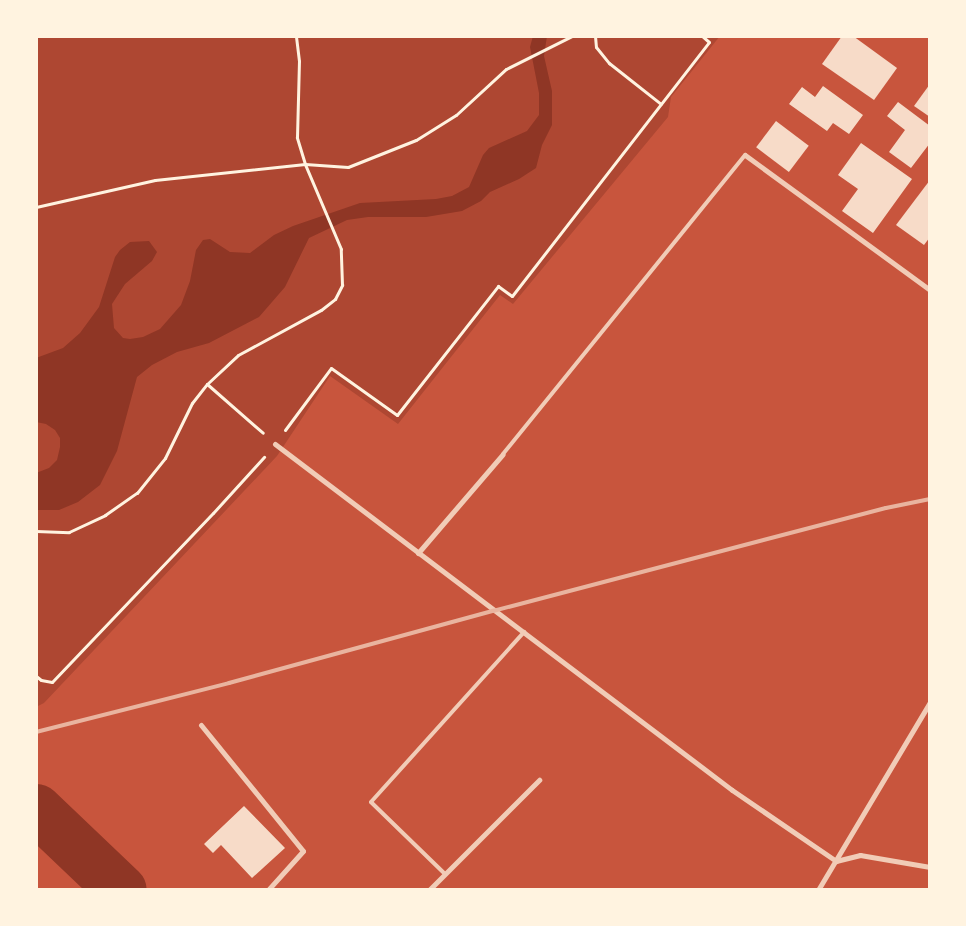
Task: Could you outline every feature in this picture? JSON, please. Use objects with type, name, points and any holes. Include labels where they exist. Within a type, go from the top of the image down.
[{"type":"street","points":[[745,155],[930,290]]},
{"type":"street","points":[[275,444],[732,790],[836,861],[860,855],[930,867]]},
{"type":"street","points":[[418,553],[503,454]]},
{"type":"street","points":[[818,890],[930,702]]},
{"type":"street","points":[[201,724],[303,851],[268,890]]},
{"type":"street","points":[[429,890],[539,780]]},
{"type":"lane","points":[[503,454],[745,155]]},
{"type":"lane","points":[[445,874],[371,802],[524,632]]},
{"type":"path","points":[[36,531],[69,532],[105,515],[137,493],[165,458],[192,403],[207,384],[238,355],[320,310],[335,299],[342,285],[341,250],[305,164],[298,137],[299,61],[296,36]]},
{"type":"path","points":[[36,208],[155,180],[243,169],[305,164],[348,167],[416,140],[456,115],[506,69],[572,36]]},
{"type":"path","points":[[595,36],[596,47],[609,63],[661,104]]},
{"type":"path","points":[[36,676],[41,680],[52,682],[213,513],[275,444],[331,368],[397,415],[498,286],[512,296],[709,42],[702,36]]},
{"type":"path","points":[[207,384],[275,444]]},
{"type":"shaded area","points":[[36,36],[720,36],[671,97],[668,117],[513,304],[500,295],[398,424],[330,376],[277,456],[44,703],[36,707]]},
{"type":"shaded area","points":[[533,36],[547,36],[544,56],[552,91],[552,125],[542,145],[536,168],[519,179],[490,192],[481,201],[462,211],[426,217],[368,217],[347,220],[309,238],[285,287],[259,317],[209,343],[177,352],[152,365],[137,377],[117,451],[100,485],[78,502],[59,510],[36,510],[36,473],[49,468],[57,460],[60,438],[55,430],[46,424],[36,422],[36,358],[63,348],[80,333],[99,307],[115,257],[120,250],[130,242],[149,241],[157,252],[152,261],[125,284],[112,304],[114,328],[123,338],[143,337],[160,329],[181,305],[190,281],[196,250],[203,240],[210,239],[230,252],[250,253],[274,235],[293,226],[360,203],[436,199],[452,196],[469,187],[483,155],[489,148],[527,131],[539,115],[539,93],[530,47]]},
{"type":"building","points":[[842,36],[853,36],[897,68],[874,100],[822,64]]},
{"type":"building","points":[[930,84],[930,117],[914,106]]},
{"type":"building","points":[[823,86],[863,115],[849,134],[833,123],[827,131],[789,104],[802,87],[815,97]]},
{"type":"building","points":[[898,102],[930,126],[930,143],[911,168],[889,152],[905,130],[887,116]]},
{"type":"building","points":[[776,121],[809,146],[789,172],[756,147]]},
{"type":"building","points":[[861,143],[912,179],[873,233],[842,211],[858,189],[838,175]]},
{"type":"building","points":[[930,180],[930,237],[924,245],[896,225]]},
{"type":"building","points":[[244,806],[285,848],[252,878],[221,845],[213,853],[204,844]]},
{"type":"waterway","points":[[36,809],[121,890]]},
{"type":"railway","points":[[36,732],[229,683],[493,611],[886,508],[930,499]]}]
